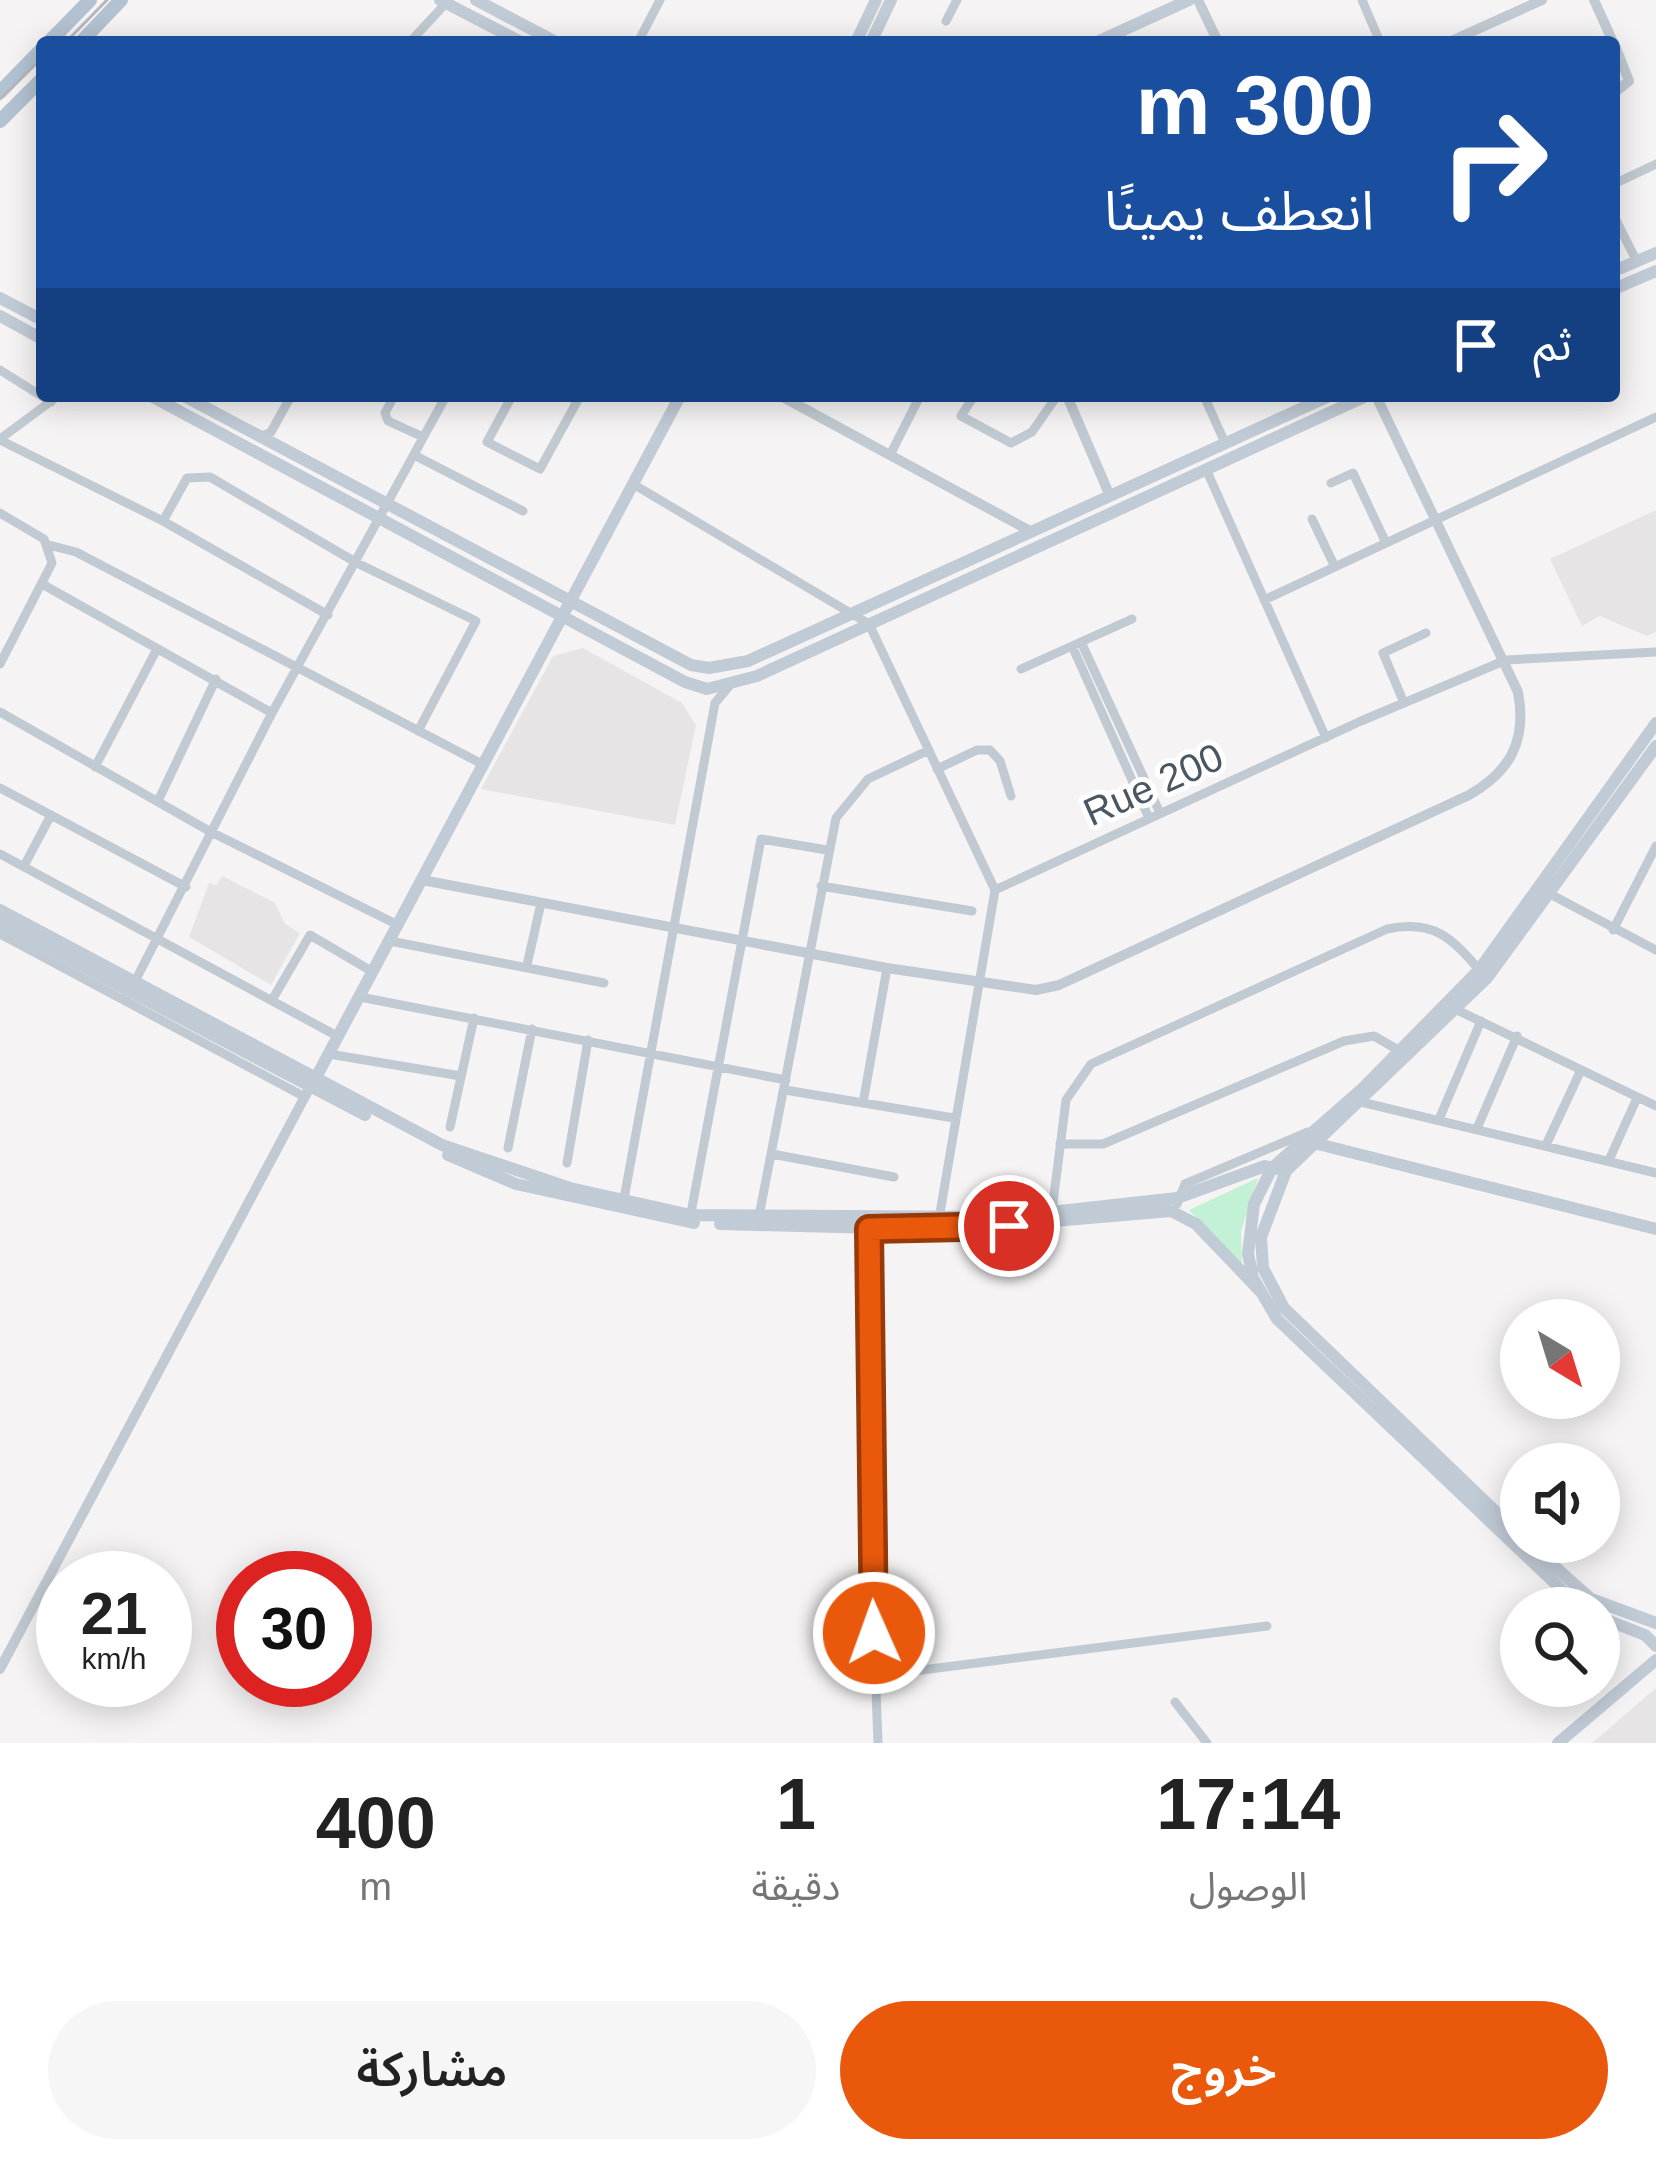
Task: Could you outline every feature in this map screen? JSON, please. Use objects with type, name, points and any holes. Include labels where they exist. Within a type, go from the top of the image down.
[{"type":"main road","points":[[55,36],[89,0]]},
{"type":"main road","points":[[89,36],[121,0]]},
{"type":"main road","points":[[476,0],[545,36]]},
{"type":"main road","points":[[859,36],[875,0]]},
{"type":"main road","points":[[874,36],[891,0]]},
{"type":"main road","points":[[1111,36],[1194,0]]},
{"type":"main road","points":[[445,1],[509,36]]},
{"type":"main road","points":[[0,92],[36,55]]},
{"type":"main road","points":[[0,121],[36,85]]},
{"type":"main road","points":[[1620,269],[1656,253]]},
{"type":"main road","points":[[1620,286],[1656,271]]},
{"type":"main road","points":[[0,298],[36,317]]},
{"type":"main road","points":[[0,316],[36,336]]},
{"type":"main road","points":[[163,402],[700,686],[730,685],[1353,402]]},
{"type":"main road","points":[[196,402],[692,665],[709,668],[748,661],[1316,402]]},
{"type":"main road","points":[[310,1088],[677,402]]},
{"type":"main road","points":[[1305,1139],[1360,1102],[1402,1053],[1483,974],[1656,724]]},
{"type":"main road","points":[[1260,1292],[1250,1266],[1253,1204],[1305,1139],[1455,1009],[1550,894],[1656,746]]},
{"type":"main road","points":[[0,910],[130,992]]},
{"type":"main road","points":[[0,922],[310,1088],[516,1184],[690,1219],[950,1230],[1178,1205],[1279,1169]]},
{"type":"main road","points":[[1305,1139],[1656,1229]]},
{"type":"main road","points":[[1279,1169],[1261,1238],[1263,1268],[1275,1296],[1500,1516]]},
{"type":"main road","points":[[690,1219],[939,1220],[1178,1205],[1260,1292],[1284,1327],[1559,1587]]},
{"type":"main road","points":[[1551,1563],[1591,1599],[1656,1623]]},
{"type":"main road","points":[[1620,1625],[1645,1635],[1656,1646]]},
{"type":"main road","points":[[1558,1743],[1656,1660]]},
{"type":"street","points":[[641,36],[660,0]]},
{"type":"street","points":[[946,21],[957,0]]},
{"type":"street","points":[[1194,0],[1215,36]]},
{"type":"street","points":[[1362,0],[1377,36]]},
{"type":"street","points":[[1461,36],[1542,0]]},
{"type":"street","points":[[1594,0],[1611,36]]},
{"type":"street","points":[[415,36],[445,1]]},
{"type":"street","points":[[1620,58],[1629,81],[1620,89]]},
{"type":"street","points":[[1620,181],[1656,164]]},
{"type":"street","points":[[1620,228],[1637,262]]},
{"type":"street","points":[[0,389],[4,373],[36,389]]},
{"type":"street","points":[[51,402],[0,439],[163,520],[328,615]]},
{"type":"street","points":[[269,438],[288,402]]},
{"type":"street","points":[[391,402],[385,412],[388,421],[423,437]]},
{"type":"street","points":[[0,934],[130,992],[272,713],[443,402]]},
{"type":"street","points":[[509,402],[487,442],[539,469],[577,402]]},
{"type":"street","points":[[792,402],[1032,532]]},
{"type":"street","points":[[890,455],[917,402]]},
{"type":"street","points":[[970,402],[961,416],[1011,442],[1032,432],[1053,402]]},
{"type":"street","points":[[1070,402],[1110,496]]},
{"type":"street","points":[[1207,402],[1226,443]]},
{"type":"street","points":[[422,880],[1023,990],[1058,985],[1485,785],[1508,765],[1521,730],[1518,692],[1379,402]]},
{"type":"street","points":[[1264,600],[1656,417]]},
{"type":"street","points":[[414,455],[524,511]]},
{"type":"street","points":[[1206,469],[1325,738]]},
{"type":"street","points":[[1331,483],[1353,473],[1386,543]]},
{"type":"street","points":[[163,520],[177,486],[197,475],[211,477],[357,563],[476,621],[418,731]]},
{"type":"street","points":[[633,484],[857,612],[869,624],[995,890],[939,1220]]},
{"type":"street","points":[[0,513],[49,545],[76,552],[484,765]]},
{"type":"street","points":[[1312,519],[1335,567]]},
{"type":"street","points":[[0,664],[52,563],[49,545]]},
{"type":"street","points":[[42,584],[272,713]]},
{"type":"street","points":[[1021,669],[1132,619]]},
{"type":"street","points":[[1404,703],[1383,653],[1426,633]]},
{"type":"street","points":[[1076,644],[1154,816]]},
{"type":"street","points":[[95,767],[157,649]]},
{"type":"street","name":"Rue 200","points":[[995,890],[1506,660],[1656,652]]},
{"type":"street","points":[[158,801],[216,680]]},
{"type":"street","points":[[623,1205],[715,703],[730,685]]},
{"type":"street","points":[[700,686],[715,703]]},
{"type":"street","points":[[0,712],[211,832],[398,925]]},
{"type":"street","points":[[759,1216],[836,818],[852,792],[929,750]]},
{"type":"street","points":[[938,769],[977,750],[990,750],[1000,761],[1011,796]]},
{"type":"street","points":[[0,788],[186,887]]},
{"type":"street","points":[[24,866],[51,815]]},
{"type":"street","points":[[690,1219],[761,838],[827,850]]},
{"type":"street","points":[[1613,930],[1651,868],[1656,846]]},
{"type":"street","points":[[0,854],[339,1036]]},
{"type":"street","points":[[821,886],[972,911]]},
{"type":"street","points":[[1550,894],[1656,950]]},
{"type":"street","points":[[527,965],[541,903]]},
{"type":"street","points":[[1052,1210],[1066,1100],[1090,1064],[1387,929],[1408,925],[1440,930],[1483,974]]},
{"type":"street","points":[[272,1000],[310,935],[373,972]]},
{"type":"street","points":[[390,941],[604,983]]},
{"type":"street","points":[[863,1103],[887,968]]},
{"type":"street","points":[[360,997],[651,1052],[863,1103],[955,1118]]},
{"type":"street","points":[[1455,1009],[1656,1106]]},
{"type":"street","points":[[450,1127],[474,1018]]},
{"type":"street","points":[[1440,1118],[1481,1021]]},
{"type":"street","points":[[508,1148],[532,1029]]},
{"type":"street","points":[[1060,1144],[1103,1144],[1343,1041],[1374,1036],[1402,1053]]},
{"type":"street","points":[[1478,1126],[1516,1036]]},
{"type":"street","points":[[568,1162],[588,1040]]},
{"type":"street","points":[[329,1054],[461,1076]]},
{"type":"street","points":[[1546,1144],[1581,1070]]},
{"type":"street","points":[[0,1669],[310,1088]]},
{"type":"street","points":[[1609,1160],[1637,1098]]},
{"type":"street","points":[[1360,1102],[1478,1126],[1656,1173]]},
{"type":"street","points":[[1178,1205],[1184,1184],[1305,1139]]},
{"type":"street","points":[[772,1154],[894,1177]]},
{"type":"street","points":[[869,1229],[878,1743]]},
{"type":"street","points":[[875,1676],[1267,1626]]},
{"type":"street","points":[[1174,1702],[1207,1743]]},
{"type":"shaded area","points":[[1656,510],[1656,632],[1647,636],[1600,616],[1582,626],[1550,559]]},
{"type":"shaded area","points":[[583,648],[682,703],[696,725],[675,825],[481,789],[553,656]]},
{"type":"shaded area","points":[[222,876],[275,903],[285,924],[300,933],[271,985],[189,937],[209,883],[217,885]]},
{"type":"shaded area","points":[[1656,1688],[1656,1743],[1592,1743]]},
{"type":"green space","points":[[1258,1178],[1241,1231],[1242,1267],[1189,1210]]},
{"type":"tram line","points":[[72,36],[107,0]]},
{"type":"tram line","points":[[0,99],[36,64]]},
{"type":"route","points":[[874,1633],[869,1229],[1009,1226]]}]
